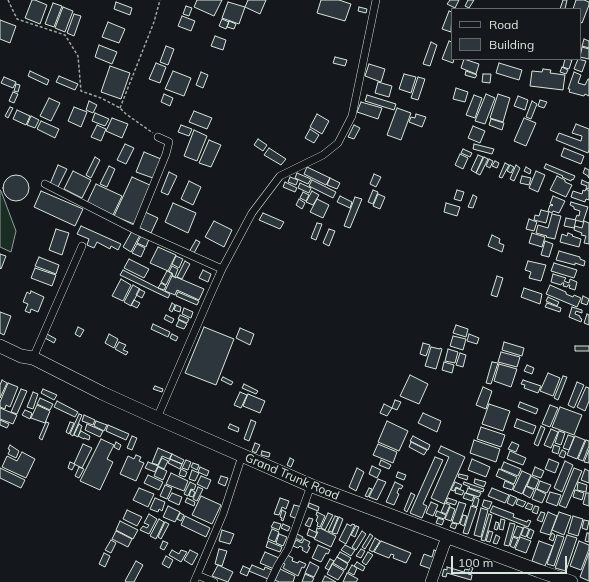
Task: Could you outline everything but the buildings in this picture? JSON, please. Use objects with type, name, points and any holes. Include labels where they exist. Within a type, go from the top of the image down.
[{"type":"highway","name":"Grand Trunk Road","points":[[0,346],[27,357],[157,418],[312,486],[543,582]]},
{"type":"highway","name":"Grand Trunk Road","points":[[27,357],[30,366],[154,424],[309,491],[446,541],[571,582]]},
{"type":"main road","points":[[431,582],[446,541]]},
{"type":"street","points":[[157,418],[222,269],[252,213],[280,176],[322,155],[338,143],[352,116],[376,0]]},
{"type":"street","points":[[135,230],[168,148],[169,142],[158,137]]},
{"type":"street","points":[[45,184],[135,230],[222,269]]},
{"type":"street","points":[[27,357],[82,246]]},
{"type":"street","points":[[194,582],[222,514],[240,462]]},
{"type":"street","points":[[270,582],[278,564],[288,549],[309,491]]},
{"type":"street","points":[[197,575],[214,582]]},
{"type":"path","points":[[8,0],[17,19],[65,35],[78,56],[81,91],[101,98],[120,108],[158,137]]},
{"type":"path","points":[[120,108],[154,22],[160,0]]},
{"type":"green space","points":[[0,190],[16,231],[11,252],[0,247]]}]
